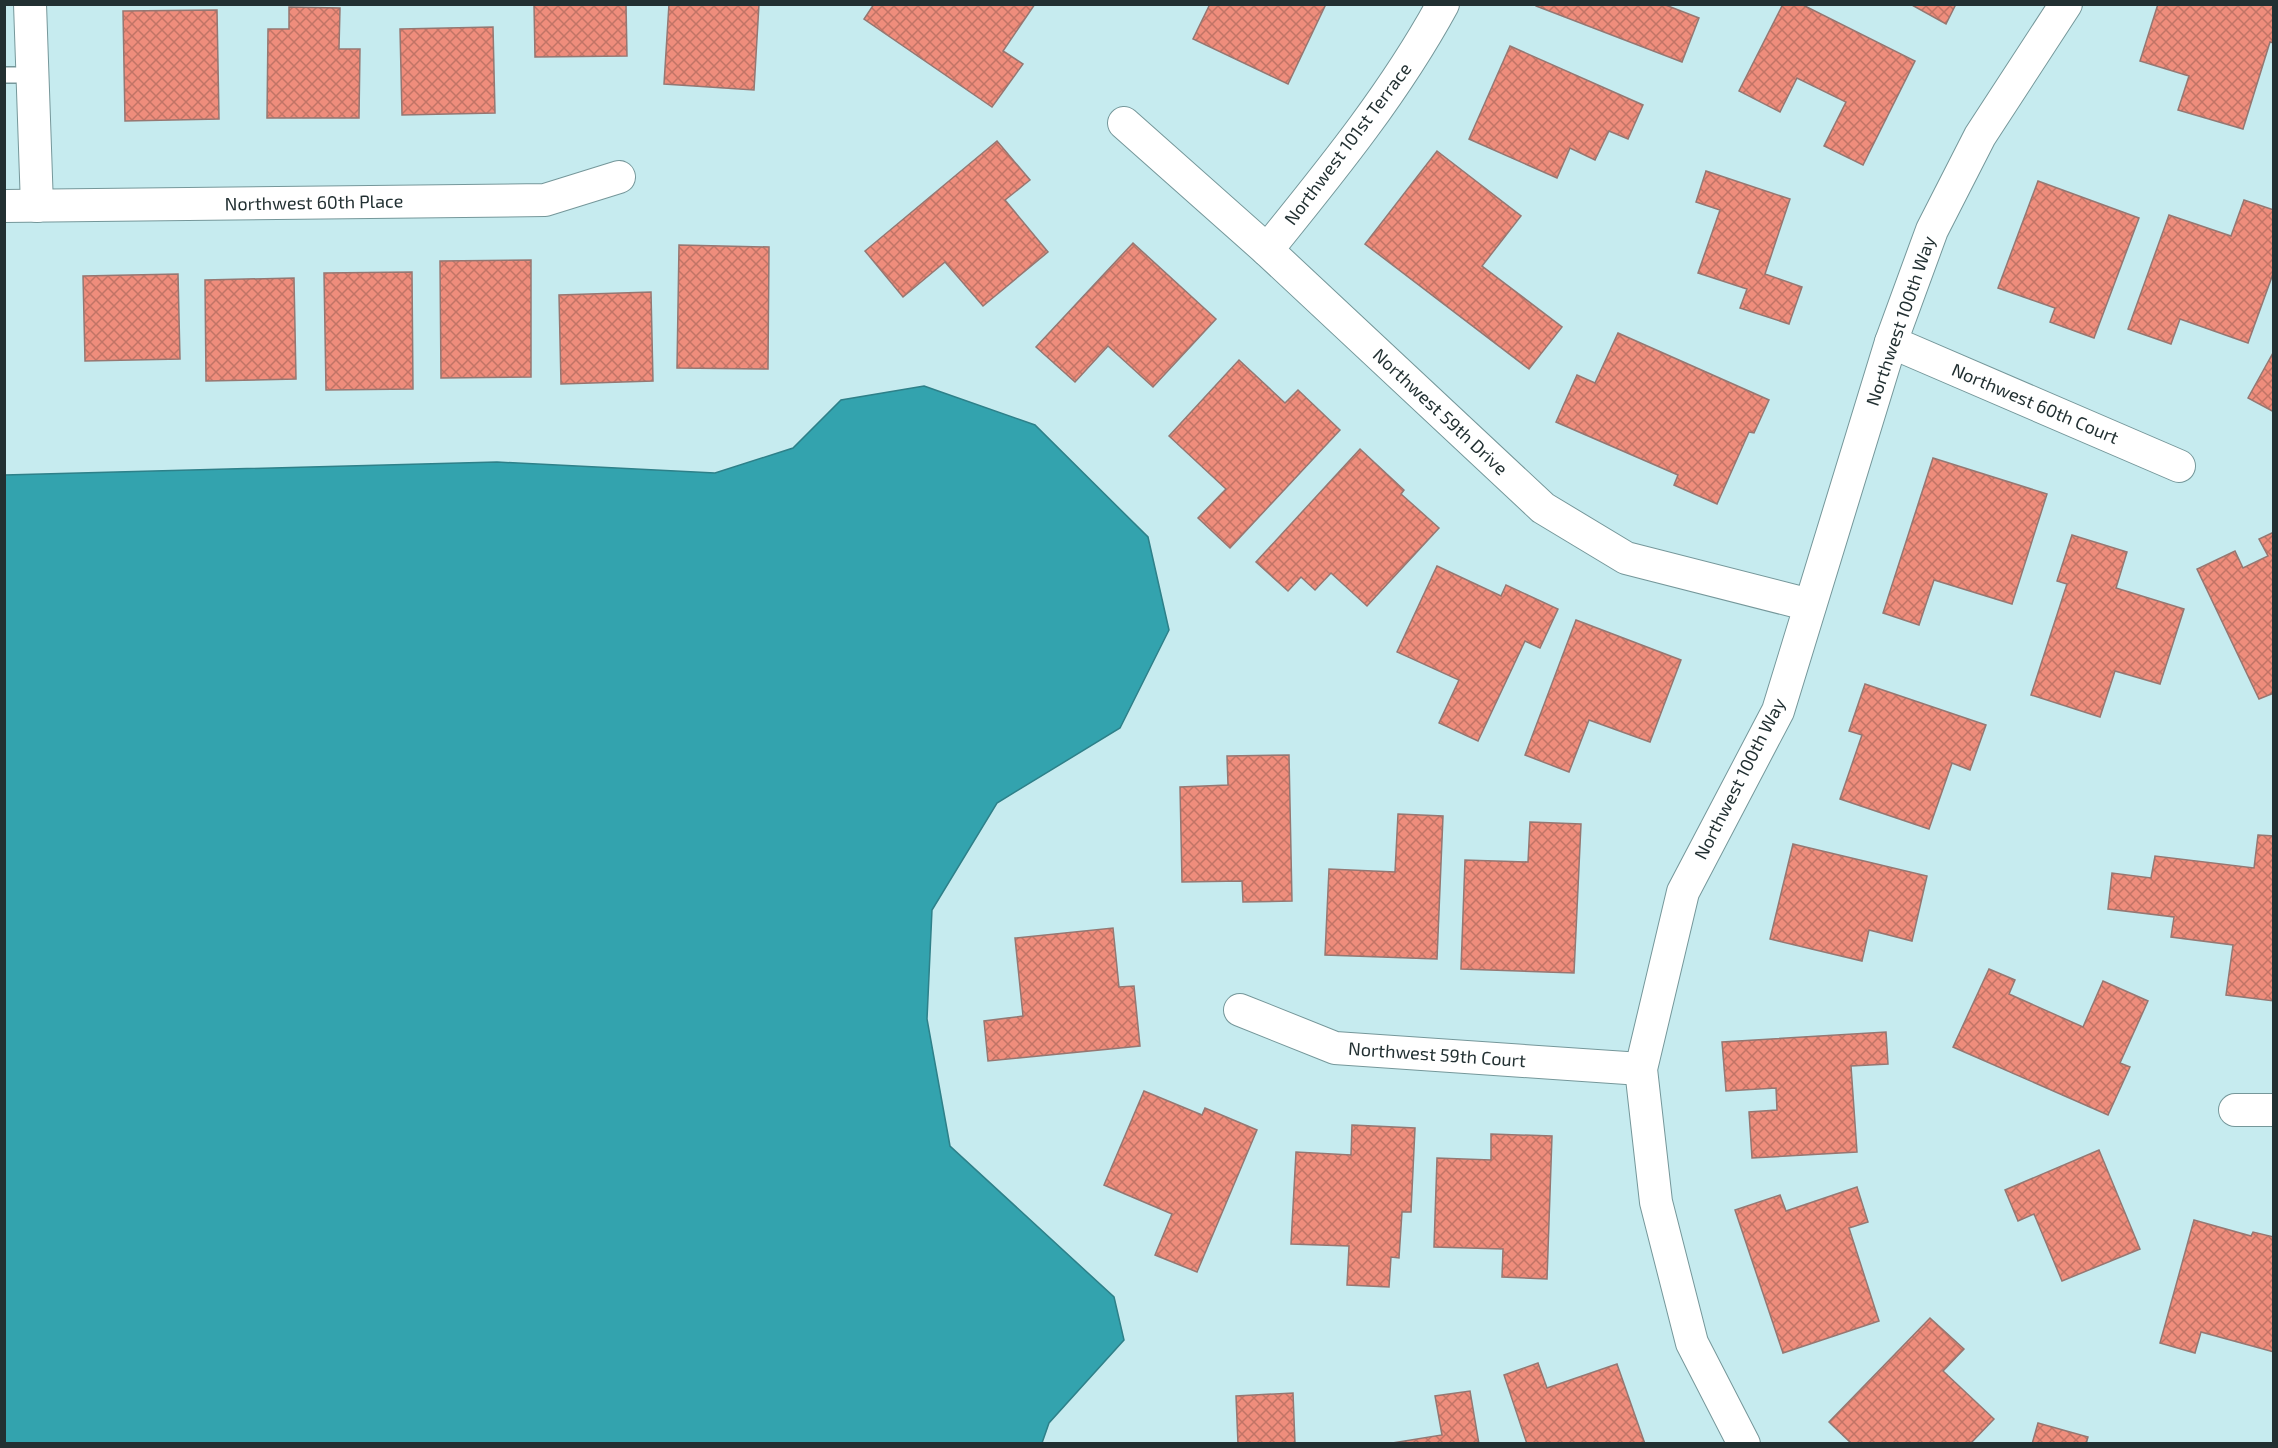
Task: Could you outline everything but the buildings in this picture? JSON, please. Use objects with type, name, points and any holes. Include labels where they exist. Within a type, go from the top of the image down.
[{"type":"street","points":[[30,4],[18,75],[37,206]]},
{"type":"street","name":"Northwest 101st Terrace","points":[[1267,250],[1350,147],[1418,50],[1443,4]]},
{"type":"street","name":"Northwest 100th Way","points":[[1744,1443],[1692,1343],[1656,1202],[1641,1069],[1683,892],[1778,711],[1891,342],[1932,230],[1980,135],[2066,4]]},
{"type":"street","name":"Northwest 59th Drive","points":[[1124,123],[1267,250],[1543,508],[1626,558],[1810,605]]},
{"type":"street","name":"Northwest 60th Place","points":[[4,206],[545,200],[619,177]]},
{"type":"street","name":"Northwest 60th Court","points":[[1891,342],[2179,466]]},
{"type":"street","name":"Northwest 59th Court","points":[[1240,1010],[1335,1048],[1641,1069]]},
{"type":"street","points":[[2235,1110],[2274,1110]]},
{"type":"water","points":[[924,386],[1035,425],[1148,537],[1169,630],[1120,728],[997,803],[932,910],[927,1019],[950,1146],[1114,1297],[1124,1340],[1049,1423],[1042,1443],[5,1443],[5,475],[497,462],[715,473],[793,448],[841,400]]}]
